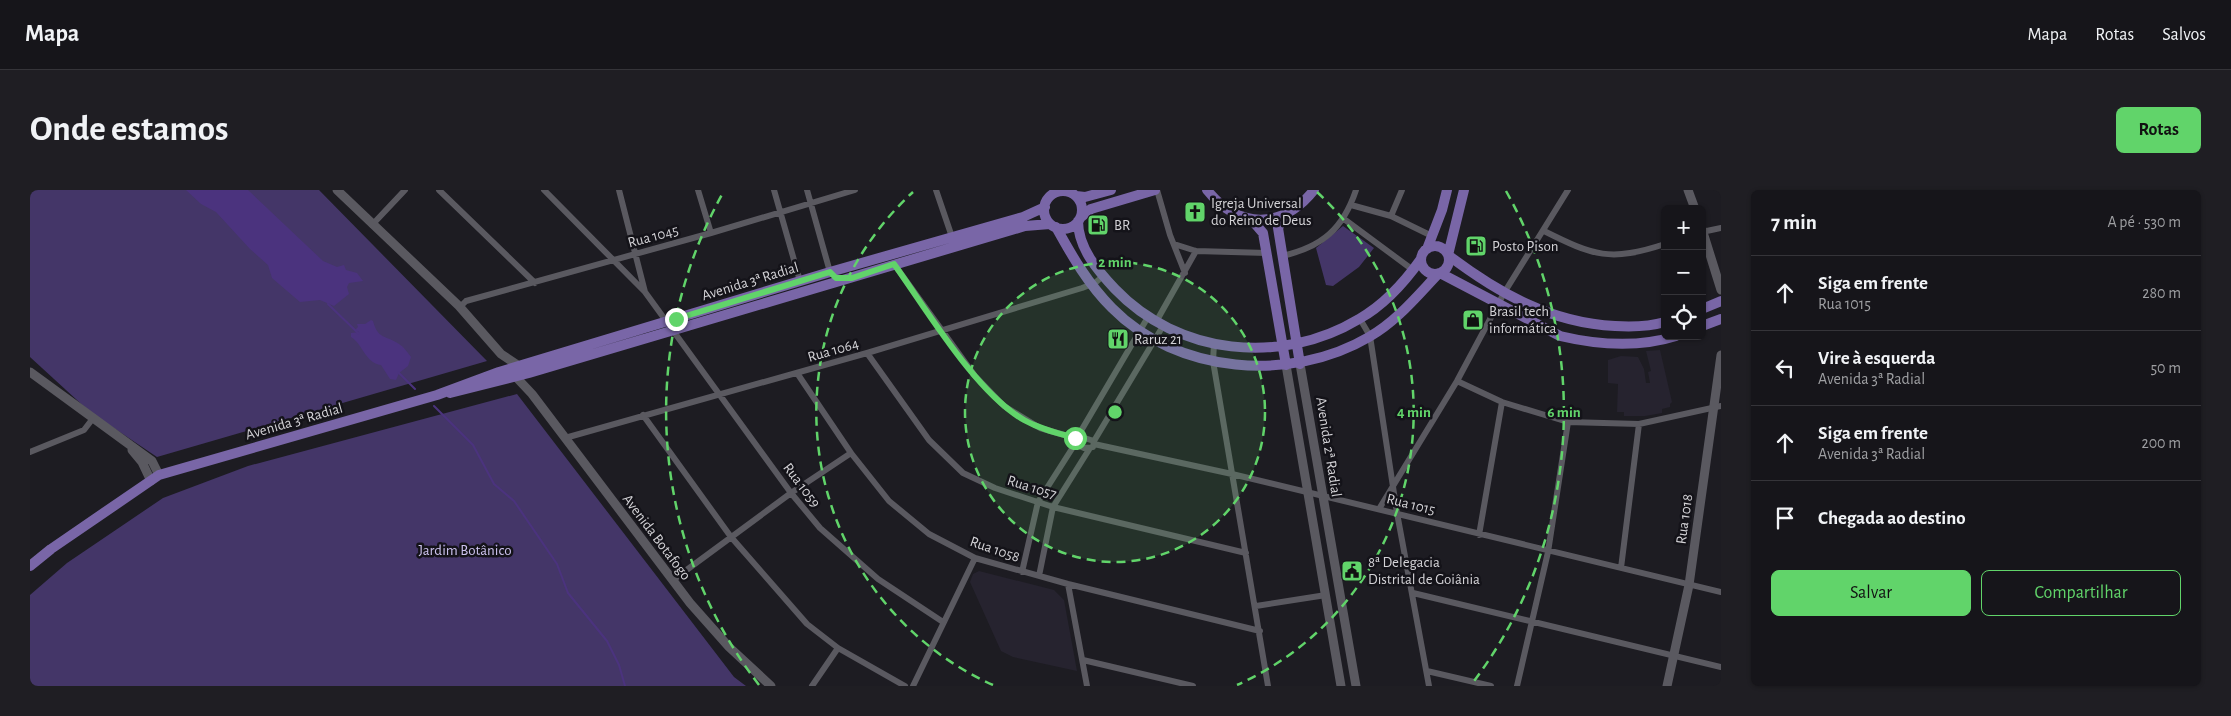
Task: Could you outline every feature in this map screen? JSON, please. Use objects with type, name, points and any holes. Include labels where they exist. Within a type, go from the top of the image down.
[{"type":"main road","points":[[1112,190],[1085,198],[1070,193],[1057,192],[1047,199],[1045,213],[1091,285],[1113,309],[1155,339],[1174,348],[1213,361],[1286,365],[1300,364],[1332,354],[1370,336],[1399,316],[1439,273],[1446,268],[1464,190]]},
{"type":"main road","points":[[1053,225],[1068,228],[1091,208],[1156,190]]},
{"type":"main road","points":[[1207,190],[1218,204],[1233,214],[1251,219],[1268,220],[1285,215],[1303,204],[1314,190]]},
{"type":"main road","points":[[1070,193],[1081,206],[1079,219],[1082,241],[1103,276],[1123,297],[1156,322],[1185,336],[1214,344],[1254,348],[1296,344],[1325,336],[1360,319],[1387,298],[1421,260],[1432,236],[1447,190]]},
{"type":"main road","name":"Avenida 3ª Radial","points":[[30,566],[51,549],[155,478],[437,395],[499,372],[800,281],[1023,217],[1047,199]]},
{"type":"main road","name":"Avenida 2ª Radial","points":[[1285,215],[1278,228],[1300,364]]},
{"type":"main road","name":"Avenida 2ª Radial","points":[[1251,219],[1263,232],[1286,365]]},
{"type":"main road","name":"Avenida 3ª Radial","points":[[437,395],[462,391],[529,373],[1025,226],[1053,225]]},
{"type":"main road","points":[[1427,249],[1438,246],[1448,255],[1504,293],[1543,312],[1569,321],[1636,327],[1661,323]]},
{"type":"main road","points":[[1421,260],[1426,271],[1439,273],[1560,336],[1580,341],[1643,344],[1661,340]]},
{"type":"main road","points":[[830,272],[836,278],[852,278]]},
{"type":"main road","points":[[732,312],[740,306],[798,288],[800,281]]},
{"type":"main road","points":[[1706,307],[1721,301]]},
{"type":"main road","points":[[1706,325],[1721,319]]},
{"type":"street","points":[[338,190],[372,225],[460,307],[501,354],[519,366]]},
{"type":"street","points":[[372,225],[405,190]]},
{"type":"street","points":[[439,190],[535,283]]},
{"type":"street","name":"Rua 1059","points":[[544,190],[645,292],[675,330],[792,493],[820,528],[878,579],[943,622]]},
{"type":"street","points":[[619,190],[645,292]]},
{"type":"street","points":[[698,190],[711,233]]},
{"type":"street","points":[[774,190],[800,281]]},
{"type":"street","points":[[807,190],[830,272]]},
{"type":"street","name":"Rua 1045","points":[[460,307],[466,301],[711,233],[855,190]]},
{"type":"street","points":[[936,190],[952,237]]},
{"type":"street","points":[[1156,190],[1185,273]]},
{"type":"street","points":[[1282,256],[1316,245],[1344,219],[1356,190]]},
{"type":"street","points":[[1391,216],[1402,190]]},
{"type":"street","points":[[1379,509],[1456,381],[1504,293],[1568,190]]},
{"type":"street","points":[[1688,190],[1694,205]]},
{"type":"street","points":[[1351,206],[1391,216],[1432,236]]},
{"type":"street","points":[[1344,219],[1413,270]]},
{"type":"street","points":[[1706,230],[1721,228]]},
{"type":"street","points":[[1544,231],[1581,249],[1605,255],[1634,254],[1661,245]]},
{"type":"street","points":[[1706,241],[1721,290]]},
{"type":"street","points":[[1174,244],[1196,251],[1268,253]]},
{"type":"street","points":[[1039,576],[1053,507],[1155,339],[1156,322],[1196,251]]},
{"type":"street","points":[[888,255],[975,376],[1004,406],[1040,428],[1092,444]]},
{"type":"street","name":"Rua 1064","points":[[565,438],[867,353],[1091,285],[1103,276]]},
{"type":"street","points":[[1360,319],[1370,336],[1397,513],[1429,686]]},
{"type":"street","points":[[1022,572],[1038,502],[1139,329],[1156,322]]},
{"type":"street","points":[[1214,344],[1213,361],[1256,606],[1268,686]]},
{"type":"street","name":"Rua 1057","points":[[867,353],[929,440],[963,472],[995,488],[1053,507],[1246,553]]},
{"type":"street","points":[[499,372],[501,354]]},
{"type":"street","name":"Rua 1018","points":[[1667,686],[1689,585],[1717,407],[1721,361]]},
{"type":"street","name":"Avenida 2ª Radial","points":[[1300,364],[1356,686]]},
{"type":"street","name":"Avenida 2ª Radial","points":[[1286,365],[1341,686]]},
{"type":"street","points":[[30,372],[152,461],[155,478]]},
{"type":"street","name":"Avenida Botafogo","points":[[529,373],[532,394]]},
{"type":"street","name":"Rua 1058","points":[[798,373],[851,453],[889,501],[929,534],[975,558],[1022,572],[1260,631]]},
{"type":"street","name":"Avenida Botafogo","points":[[516,376],[532,394],[673,580],[729,647],[772,686]]},
{"type":"street","points":[[1456,381],[1502,402],[1568,422],[1639,424],[1717,407]]},
{"type":"street","points":[[1479,535],[1502,402]]},
{"type":"street","points":[[643,415],[731,537],[807,624],[838,648],[905,686]]},
{"type":"street","points":[[30,452],[84,430],[94,417]]},
{"type":"street","points":[[1517,686],[1548,552],[1568,422]]},
{"type":"street","points":[[1621,568],[1639,424]]},
{"type":"street","points":[[1076,439],[1081,447],[1092,444]]},
{"type":"street","name":"Rua 1015","points":[[1092,444],[1232,474],[1397,513],[1548,552],[1721,592]]},
{"type":"street","points":[[673,580],[792,493],[851,453]]},
{"type":"street","points":[[912,686],[975,558]]},
{"type":"street","points":[[1068,584],[1087,686]]},
{"type":"street","points":[[1412,593],[1721,667]]},
{"type":"street","points":[[1256,606],[1326,595]]},
{"type":"street","points":[[812,686],[838,648]]},
{"type":"street","points":[[1083,660],[1193,686]]},
{"type":"street","points":[[1426,671],[1491,686]]},
{"type":"shaded area","points":[[186,190],[248,190],[323,261],[337,267],[344,265],[346,270],[357,273],[363,281],[349,283],[347,287],[349,294],[334,306],[320,300],[300,302],[272,278],[268,265],[250,249],[216,212],[201,204]]},
{"type":"shaded area","points":[[371,320],[380,334],[401,345],[411,357],[408,366],[399,373],[396,380],[390,379],[381,365],[371,361],[351,337],[351,333],[359,332],[355,330],[358,327],[357,324],[365,324]]},
{"type":"shaded area","points":[[1660,350],[1672,402],[1670,407],[1662,409],[1662,413],[1645,416],[1624,416],[1624,412],[1617,412],[1618,384],[1608,383],[1608,360],[1621,356],[1638,357],[1644,369],[1646,383],[1650,383],[1648,372],[1651,371],[1646,351]]},
{"type":"shaded area","points":[[979,571],[1054,590],[1064,600],[1077,671],[1013,657],[1001,651],[970,582],[973,574]]},
{"type":"green space","points":[[30,190],[319,190],[487,361],[157,457],[90,412],[30,357]]},
{"type":"green space","points":[[1343,226],[1374,248],[1359,267],[1333,286],[1326,285],[1316,248]]},
{"type":"green space","name":"Jardim Botânico","points":[[517,394],[734,677],[746,686],[30,686],[30,595],[67,563],[163,498],[248,466]]},
{"type":"waterway","points":[[328,304],[359,334]]},
{"type":"waterway","points":[[398,372],[415,389]]},
{"type":"waterway","points":[[434,406],[473,445],[494,484],[514,501],[557,564],[568,593],[607,641],[619,665],[625,686]]},
{"type":"place","name":"Igreja Universal do Reino de Deus","points":[[1195,212]]},
{"type":"place","name":"BR","points":[[1098,225]]},
{"type":"place","name":"Posto Pison","points":[[1476,246]]},
{"type":"place","name":"Brasil tech informática","points":[[1473,320]]},
{"type":"place","name":"Raruz 21","points":[[1118,339]]},
{"type":"place","name":"8ª Delegacia Distrital de Goiânia","points":[[1352,571]]},
{"type":"route","points":[[676,319],[830,272],[836,278],[852,278],[894,264],[975,376],[989,392],[1022,419],[1040,428],[1075,438]]}]
